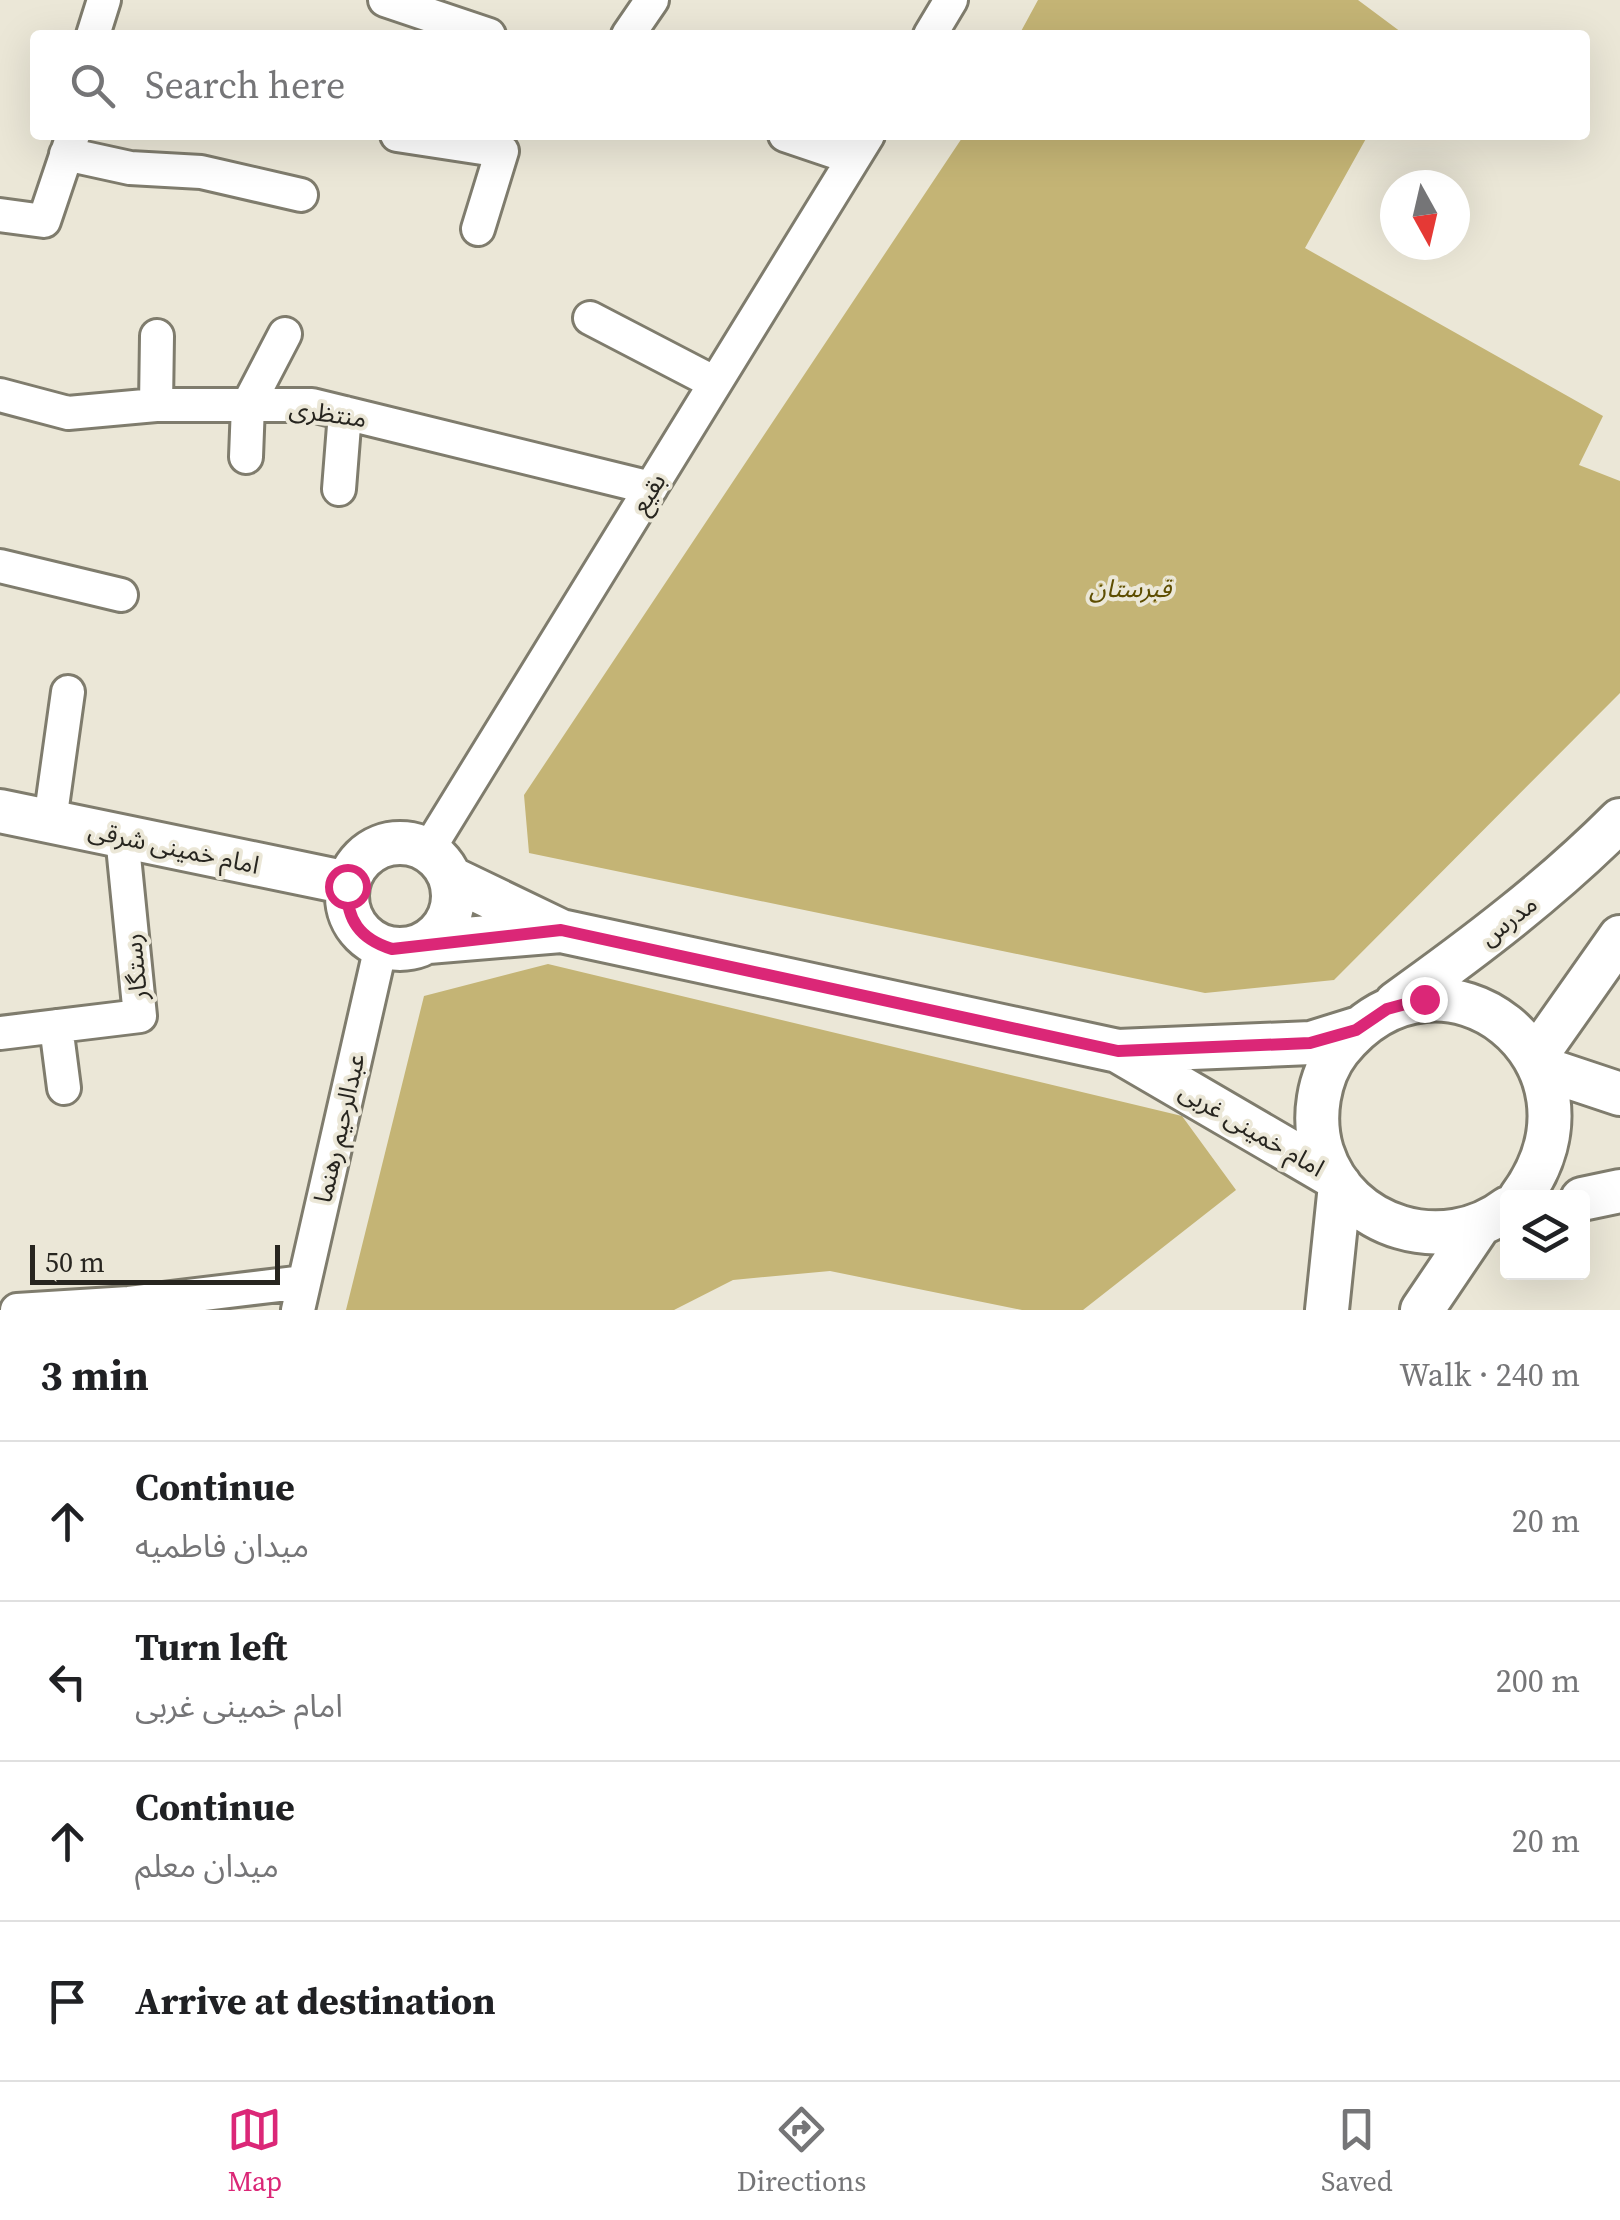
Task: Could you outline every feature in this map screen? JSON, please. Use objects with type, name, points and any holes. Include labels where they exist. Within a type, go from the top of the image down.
[{"type":"main road","name":"امام خمینی شرقی","points":[[0,810],[348,883]]},
{"type":"main road","name":"مدرس","points":[[1371,1019],[1501,928],[1566,874],[1620,820]]},
{"type":"main road","points":[[412,844],[440,864],[451,914],[428,942],[411,949],[381,946],[362,934],[346,904],[348,883],[364,856],[378,847],[412,844]]},
{"type":"main road","name":"امام خمینی غربی","points":[[440,864],[561,930],[1118,1051],[1310,1043],[1371,1019]]},
{"type":"main road","name":"امام خمینی غربی","points":[[428,942],[561,930]]},
{"type":"main road","points":[[1523,1190],[1538,1174],[1550,1146],[1554,1115],[1539,1062],[1620,937]]},
{"type":"main road","points":[[1326,1310],[1337,1181],[1317,1123],[1319,1094],[1332,1059],[1371,1019],[1424,999],[1462,1002],[1497,1016],[1539,1062],[1620,1094]]},
{"type":"main road","name":"امام خمینی غربی","points":[[1118,1051],[1337,1181]]},
{"type":"main road","points":[[1337,1181],[1374,1217],[1403,1229],[1434,1234],[1500,1213]]},
{"type":"main road","points":[[1590,1197],[1620,1191]]},
{"type":"main road","points":[[1422,1310],[1500,1216]]},
{"type":"street","points":[[95,30],[104,0]]},
{"type":"street","points":[[385,0],[436,8],[479,30]]},
{"type":"street","points":[[631,30],[652,0]]},
{"type":"street","points":[[933,30],[952,0]]},
{"type":"street","points":[[432,140],[502,150],[478,229]]},
{"type":"street","points":[[817,140],[861,147]]},
{"type":"street","points":[[0,214],[44,220],[70,145],[130,168],[201,172],[301,195]]},
{"type":"street","name":"بقیع","points":[[440,864],[651,488],[861,147]]},
{"type":"street","points":[[590,318],[715,382]]},
{"type":"street","points":[[246,457],[248,405],[285,334]]},
{"type":"street","points":[[156,405],[157,336]]},
{"type":"street","name":"منتظری","points":[[0,395],[68,412],[156,405],[312,405],[651,488]]},
{"type":"street","points":[[340,489],[345,413]]},
{"type":"street","points":[[0,566],[120,595]]},
{"type":"street","points":[[50,821],[68,692]]},
{"type":"street","name":"رستگار","points":[[0,1033],[140,1016],[122,836]]},
{"type":"street","name":"عبدالرحیم رهنما","points":[[301,1296],[381,946]]},
{"type":"street","points":[[56,1026],[64,1088]]},
{"type":"street","points":[[17,1310],[301,1296]]},
{"type":"green space","points":[[1038,0],[1358,0],[1398,30],[1022,30]]},
{"type":"green space","name":"قبرستان","points":[[961,140],[1365,140],[1305,248],[1603,416],[1579,465],[1620,481],[1620,693],[1334,980],[1205,993],[529,853],[524,795]]},
{"type":"green space","points":[[548,964],[1182,1116],[1236,1190],[1083,1310],[1022,1310],[830,1271],[733,1280],[674,1310],[346,1310],[424,996]]},
{"type":"route","points":[[347,886],[346,904],[352,920],[368,939],[392,949],[561,930],[1118,1051],[1310,1043],[1356,1030],[1387,1009],[1424,999]]}]
